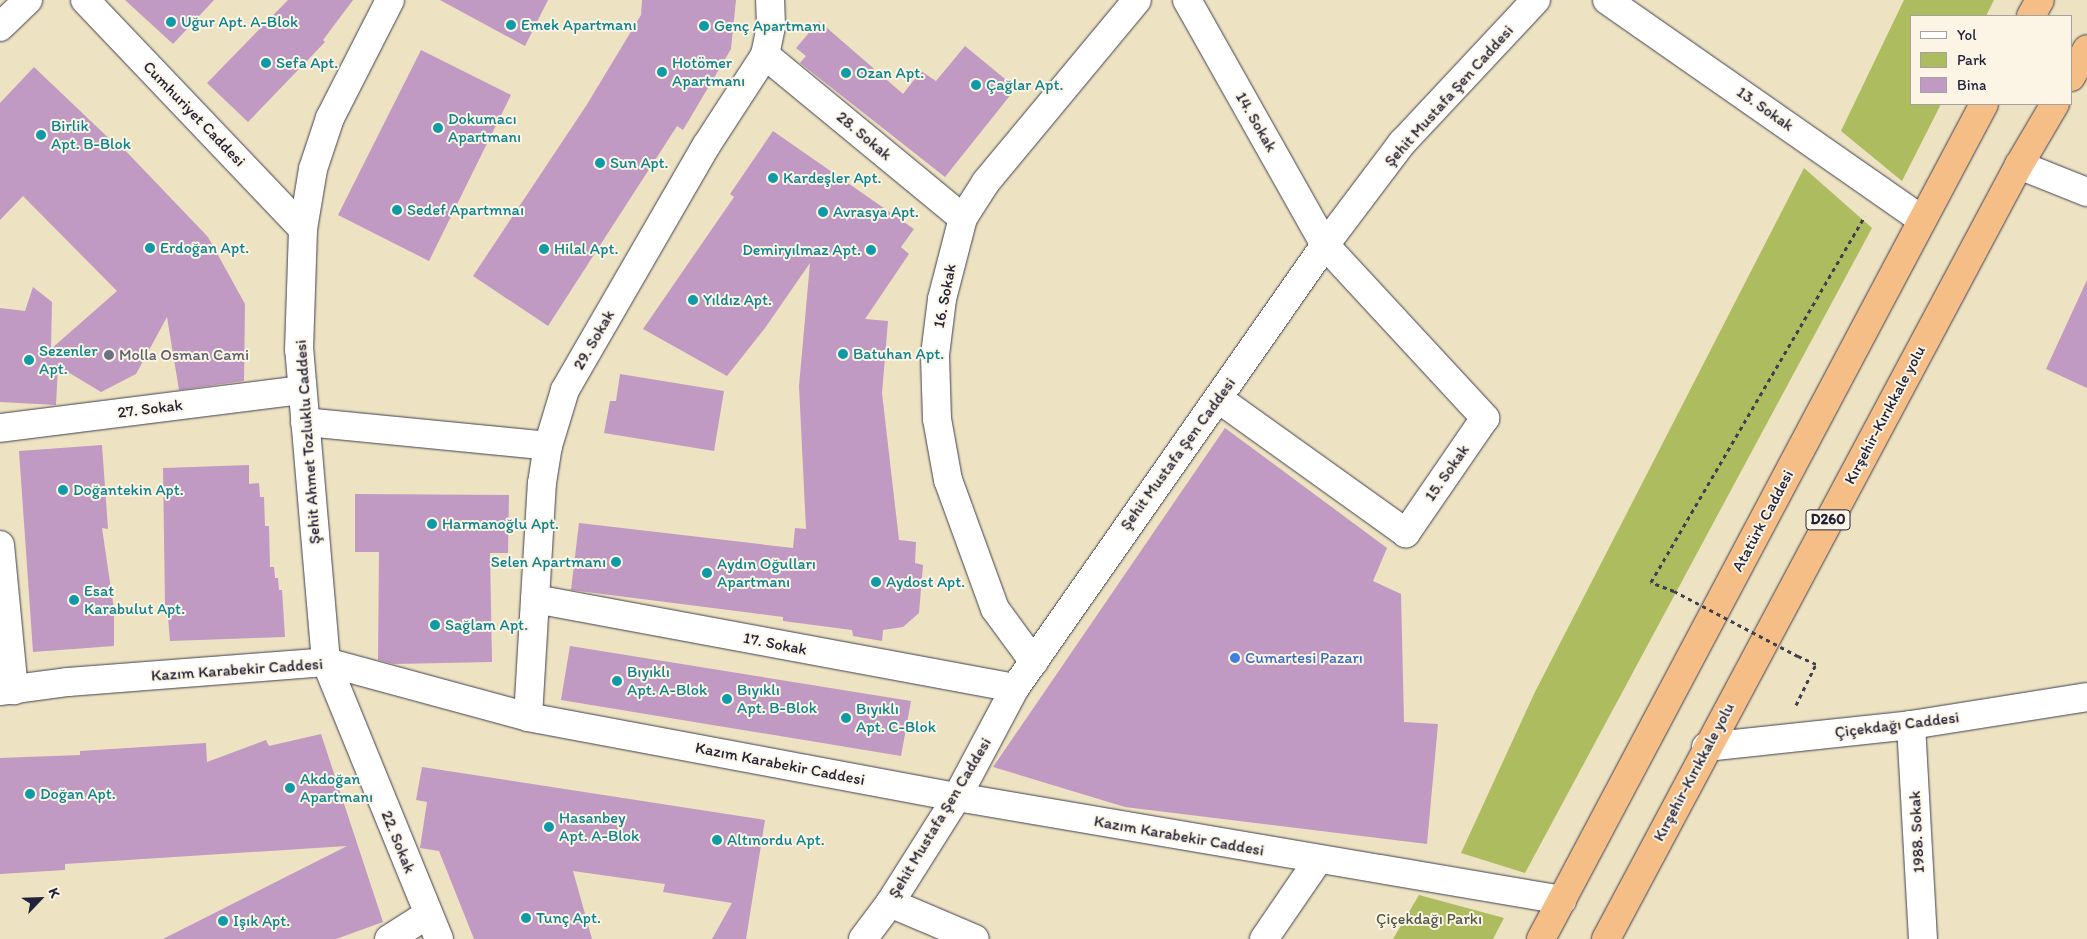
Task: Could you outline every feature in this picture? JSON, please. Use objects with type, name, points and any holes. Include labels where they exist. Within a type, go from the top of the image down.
[{"type":"highway","points":[[2032,15],[2040,0]]},
{"type":"highway","points":[[2072,75],[2087,49]]},
{"type":"highway","name":"Atatürk Caddesi","points":[[1541,939],[1983,105]]},
{"type":"highway","name":"Kırşehir-Kırıkkale yolu","points":[[1606,939],[1706,747],[2019,165],[2054,105]]},
{"type":"street","points":[[0,27],[28,0]]},
{"type":"street","name":"Cumhuriyet Caddesi","points":[[84,0],[303,229]]},
{"type":"street","name":"Şehit Ahmet Tozluklu Caddesi","points":[[326,662],[301,390],[299,350],[303,229],[313,169],[330,118],[390,0]]},
{"type":"street","name":"29. Sokak","points":[[528,717],[535,599],[548,446],[565,390],[706,146],[765,54],[771,26],[770,0]]},
{"type":"street","name":"16. Sokak","points":[[1034,662],[995,609],[948,480],[937,419],[935,355],[942,298],[963,218],[986,182],[1137,0]]},
{"type":"street","name":"14. Sokak","points":[[1187,0],[1325,245]]},
{"type":"street","name":"Şehit Mustafa Şen Caddesi","points":[[863,939],[890,904],[957,797],[1015,688],[1325,245],[1402,143],[1536,0]]},
{"type":"street","name":"13. Sokak","points":[[1607,0],[1922,220]]},
{"type":"street","name":"28. Sokak","points":[[765,54],[963,218]]},
{"type":"street","points":[[2019,165],[2087,192]]},
{"type":"street","name":"15. Sokak","points":[[1219,399],[1406,533],[1486,418],[1325,245]]},
{"type":"street","name":"27. Sokak","points":[[0,428],[301,390]]},
{"type":"street","points":[[305,422],[548,446]]},
{"type":"street","points":[[0,545],[7,690]]},
{"type":"street","name":"17. Sokak","points":[[535,599],[1015,688]]},
{"type":"street","name":"Kazım Karabekir Caddesi","points":[[7,690],[68,682],[326,662],[528,717],[957,797],[1318,860],[1562,900]]},
{"type":"street","name":"22. Sokak","points":[[326,662],[427,915],[439,939]]},
{"type":"street","name":"Çiçekdağı Caddesi","points":[[1706,747],[1910,725],[2087,697]]},
{"type":"street","name":"1988. Sokak","points":[[1910,725],[1923,939]]},
{"type":"street","points":[[1264,939],[1318,860]]},
{"type":"street","points":[[890,904],[974,939]]},
{"type":"street","points":[[389,939],[427,915]]},
{"type":"path","points":[[1779,740],[1816,664],[1674,591],[1651,582],[1880,189]]},
{"type":"green space","points":[[1904,0],[1994,0],[1986,15],[1910,15],[1910,105],[1940,105],[1902,181],[1841,131]]},
{"type":"green space","points":[[1804,168],[1872,228],[1525,873],[1461,853],[1534,694]]},
{"type":"green space","name":"Çiçekdağı Parkı","points":[[1419,895],[1504,918],[1493,939],[1393,939]]},
{"type":"building","name":"Uğur Apt. A-Blok","points":[[125,0],[214,0],[173,44]]},
{"type":"building","name":"Sefa Apt.","points":[[288,0],[353,0],[323,40],[325,42],[248,122],[207,83]]},
{"type":"building","name":"Emek Apartmanı","points":[[440,0],[548,0],[525,46]]},
{"type":"building","points":[[642,0],[736,0],[731,49],[683,130],[677,126],[548,326],[473,276],[586,106],[641,15]]},
{"type":"building","points":[[819,21],[903,94],[921,71],[936,81],[965,46],[1016,88],[945,177],[800,63],[806,56],[796,48]]},
{"type":"building","name":"Dokumacı Apartmanı","points":[[421,50],[511,95],[429,261],[338,215]]},
{"type":"building","points":[[34,67],[118,147],[120,145],[208,237],[245,304],[244,381],[179,390],[167,317],[136,374],[101,392],[58,366],[56,405],[0,402],[0,308],[25,311],[33,287],[52,302],[51,349],[117,291],[23,196],[0,220],[0,103]]},
{"type":"building","points":[[773,131],[914,229],[901,247],[909,254],[865,319],[888,321],[882,393],[899,540],[916,542],[915,563],[923,565],[919,613],[903,627],[883,630],[882,641],[853,636],[852,630],[783,621],[783,617],[571,590],[579,523],[793,548],[795,528],[806,529],[799,386],[810,263],[765,328],[727,376],[643,329],[734,197],[730,194]]},
{"type":"building","points":[[2087,280],[2087,388],[2046,369]]},
{"type":"building","points":[[620,374],[724,391],[714,451],[604,433],[610,401],[616,401]]},
{"type":"building","name":"Cumartesi Pazarı","points":[[1225,428],[1387,548],[1373,581],[1401,594],[1404,722],[1438,724],[1427,844],[1125,807],[993,767]]},
{"type":"building","points":[[102,445],[108,529],[102,528],[114,609],[114,646],[33,652],[19,451]]},
{"type":"building","points":[[249,465],[249,484],[259,483],[260,497],[264,497],[265,526],[269,526],[270,567],[274,567],[275,578],[278,578],[279,590],[282,590],[285,637],[170,641],[167,605],[165,605],[163,468]]},
{"type":"building","points":[[355,494],[509,495],[508,553],[490,553],[492,662],[394,664],[378,660],[379,552],[355,552]]},
{"type":"building","points":[[570,646],[911,701],[901,756],[561,700]]},
{"type":"building","points":[[321,734],[383,922],[336,939],[163,939],[347,846],[65,864],[65,870],[0,874],[0,758],[80,755],[80,751],[206,743],[207,762],[266,740],[269,746]]},
{"type":"building","points":[[422,767],[765,820],[746,939],[712,939],[732,903],[663,892],[665,884],[573,871],[592,939],[474,939],[439,851],[420,848],[427,802],[416,800]]},
{"type":"place","name":"Uğur Apt. A-Blok","points":[[171,22]]},
{"type":"place","name":"Emek Apartmanı","points":[[511,25]]},
{"type":"place","name":"Genç Apartmanı","points":[[704,26]]},
{"type":"place","name":"Sefa Apt.","points":[[266,63]]},
{"type":"place","name":"Hotömer Apartmanı","points":[[662,72]]},
{"type":"place","name":"Ozan Apt.","points":[[846,73]]},
{"type":"place","name":"Çağlar Apt.","points":[[976,85]]},
{"type":"place","name":"Dokumacı Apartmanı","points":[[438,128]]},
{"type":"place","name":"Birlik Apt. B-Blok","points":[[41,135]]},
{"type":"place","name":"Sun Apt.","points":[[600,163]]},
{"type":"place","name":"Kardeşler Apt.","points":[[773,178]]},
{"type":"place","name":"Sedef Apartmnaı","points":[[397,210]]},
{"type":"place","name":"Avrasya Apt.","points":[[823,212]]},
{"type":"place","name":"Erdoğan Apt.","points":[[150,248]]},
{"type":"place","name":"Hilal Apt.","points":[[544,249]]},
{"type":"place","name":"Demiryılmaz Apt.","points":[[871,250]]},
{"type":"place","name":"Yıldız Apt.","points":[[693,300]]},
{"type":"place","name":"Batuhan Apt.","points":[[843,354]]},
{"type":"place","name":"Molla Osman Cami","points":[[109,355]]},
{"type":"place","name":"Sezenler Apt.","points":[[29,360]]},
{"type":"place","name":"Doğantekin Apt.","points":[[63,490]]},
{"type":"place","name":"Harmanoğlu Apt.","points":[[432,524]]},
{"type":"place","name":"Selen Apartmanı","points":[[616,562]]},
{"type":"place","name":"Aydın Oğulları Apartmanı","points":[[707,573]]},
{"type":"place","name":"Aydost Apt.","points":[[876,582]]},
{"type":"place","name":"Esat Karabulut Apt.","points":[[74,600]]},
{"type":"place","name":"Sağlam Apt.","points":[[435,625]]},
{"type":"place","name":"Cumartesi Pazarı","points":[[1235,658]]},
{"type":"place","name":"Bıyıklı Apt. A-Blok","points":[[617,681]]},
{"type":"place","name":"Bıyıklı Apt. B-Blok","points":[[727,699]]},
{"type":"place","name":"Bıyıklı Apt. C-Blok","points":[[846,718]]},
{"type":"place","name":"Akdoğan Apartmanı","points":[[290,788]]},
{"type":"place","name":"Doğan Apt.","points":[[30,794]]},
{"type":"place","name":"Hasanbey Apt. A-Blok","points":[[549,827]]},
{"type":"place","name":"Altınordu Apt.","points":[[717,840]]},
{"type":"place","name":"Tunç Apt.","points":[[526,918]]},
{"type":"place","name":"Işık Apt.","points":[[223,921]]}]
